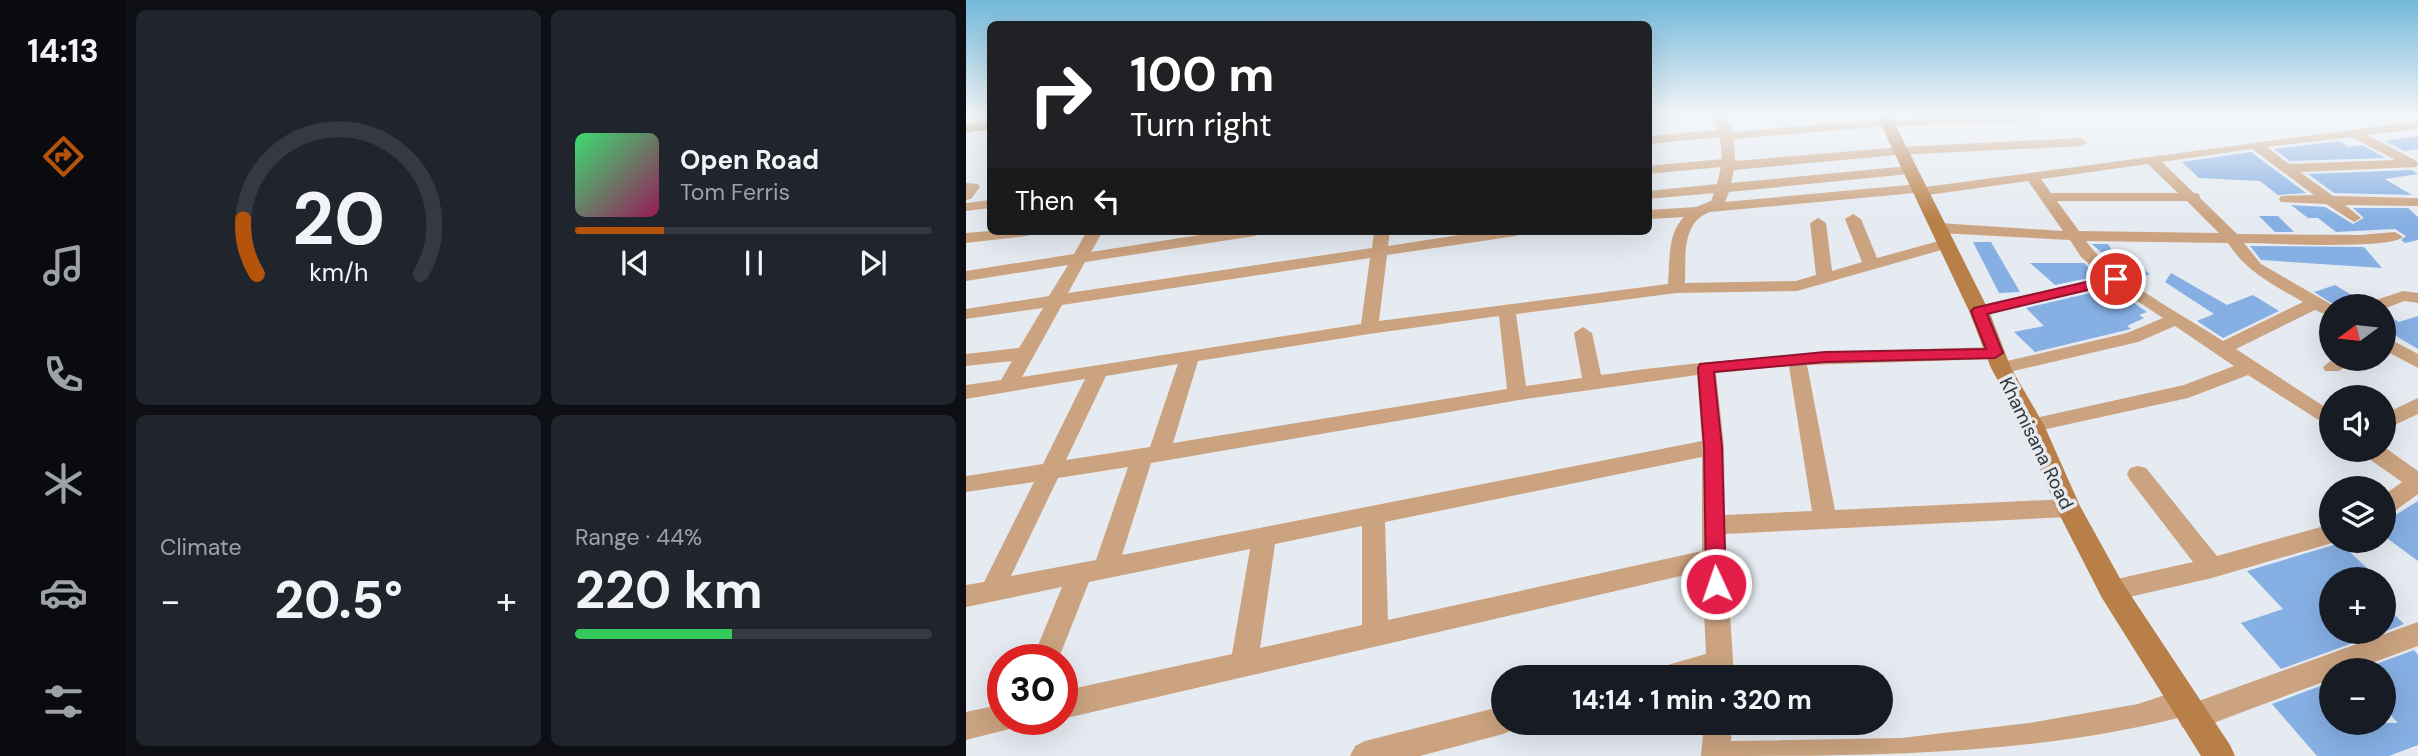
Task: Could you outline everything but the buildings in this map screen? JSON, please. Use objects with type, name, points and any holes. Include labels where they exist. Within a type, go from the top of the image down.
[{"type":"street","points":[[1676,288],[1680,232],[1705,209],[1717,204],[1729,164],[1729,149]]},
{"type":"street","name":"Khamisana Road","points":[[1900,149],[1979,311],[1998,361],[2033,425],[2068,508],[2112,590],[2219,756]]},
{"type":"street","points":[[1652,215],[1705,209],[1910,170],[1949,149]]},
{"type":"street","points":[[1652,170],[1729,164],[1910,170],[2033,178],[2228,149]]},
{"type":"street","points":[[2261,149],[2354,218]]},
{"type":"street","points":[[2384,149],[2415,166]]},
{"type":"street","points":[[2153,161],[2194,197],[2232,237],[2245,258],[2255,267],[2319,305]]},
{"type":"street","points":[[2287,168],[2415,166]]},
{"type":"street","points":[[1652,195],[1910,170]]},
{"type":"street","points":[[2033,178],[2094,261],[2175,319],[2319,413]]},
{"type":"street","points":[[966,187],[973,187],[966,196]]},
{"type":"street","points":[[2048,197],[2194,197]]},
{"type":"street","points":[[2286,199],[2418,202]]},
{"type":"street","points":[[966,206],[987,204]]},
{"type":"street","points":[[1853,219],[1872,266]]},
{"type":"street","points":[[1818,223],[1825,280]]},
{"type":"street","points":[[966,238],[992,235]]},
{"type":"street","points":[[1007,386],[1093,235]]},
{"type":"street","points":[[966,276],[1230,235]]},
{"type":"street","points":[[1369,328],[1381,235]]},
{"type":"street","points":[[966,314],[1379,253],[1482,235]]},
{"type":"street","points":[[968,395],[1007,386],[1369,328],[1676,288],[1787,287],[1825,280],[1872,266],[1942,236],[2360,240],[2395,237]]},
{"type":"street","points":[[1979,311],[2116,279]]},
{"type":"street","points":[[2396,299],[2403,296],[2418,298]]},
{"type":"street","points":[[2221,349],[2319,309]]},
{"type":"street","points":[[1507,310],[1517,394]]},
{"type":"street","points":[[966,484],[1517,394],[1706,368],[1797,360],[1998,361],[2132,338],[2175,319]]},
{"type":"street","points":[[1583,333],[1593,383]]},
{"type":"street","points":[[2396,349],[2418,362]]},
{"type":"street","points":[[966,360],[1026,353]]},
{"type":"street","points":[[1105,569],[1190,357]]},
{"type":"street","points":[[1797,360],[1825,520]]},
{"type":"street","points":[[2033,425],[2188,391],[2250,367]]},
{"type":"street","points":[[1706,368],[1713,447],[1714,558],[1721,665]]},
{"type":"street","points":[[992,591],[1099,371]]},
{"type":"street","points":[[2396,417],[2418,405]]},
{"type":"street","points":[[966,596],[1713,447]]},
{"type":"street","points":[[2389,462],[2418,482],[2396,498]]},
{"type":"street","points":[[2138,474],[2212,568]]},
{"type":"street","points":[[1714,526],[2068,508]]},
{"type":"street","points":[[1373,516],[1375,634]]},
{"type":"street","points":[[1244,664],[1264,537]]},
{"type":"street","points":[[2112,590],[2212,568],[2319,537]]},
{"type":"street","points":[[1078,701],[1714,558]]},
{"type":"street","points":[[1052,644],[1080,574]]},
{"type":"street","points":[[1730,756],[1901,753],[2029,737],[2188,710],[2415,639]]},
{"type":"street","points":[[966,726],[987,721]]},
{"type":"street","points":[[1365,756],[1491,723]]},
{"type":"street","points":[[1716,756],[1717,735]]},
{"type":"route","points":[[1716,584],[1713,447],[1706,368],[1825,357],[1995,353],[1979,311],[2116,279]]}]
